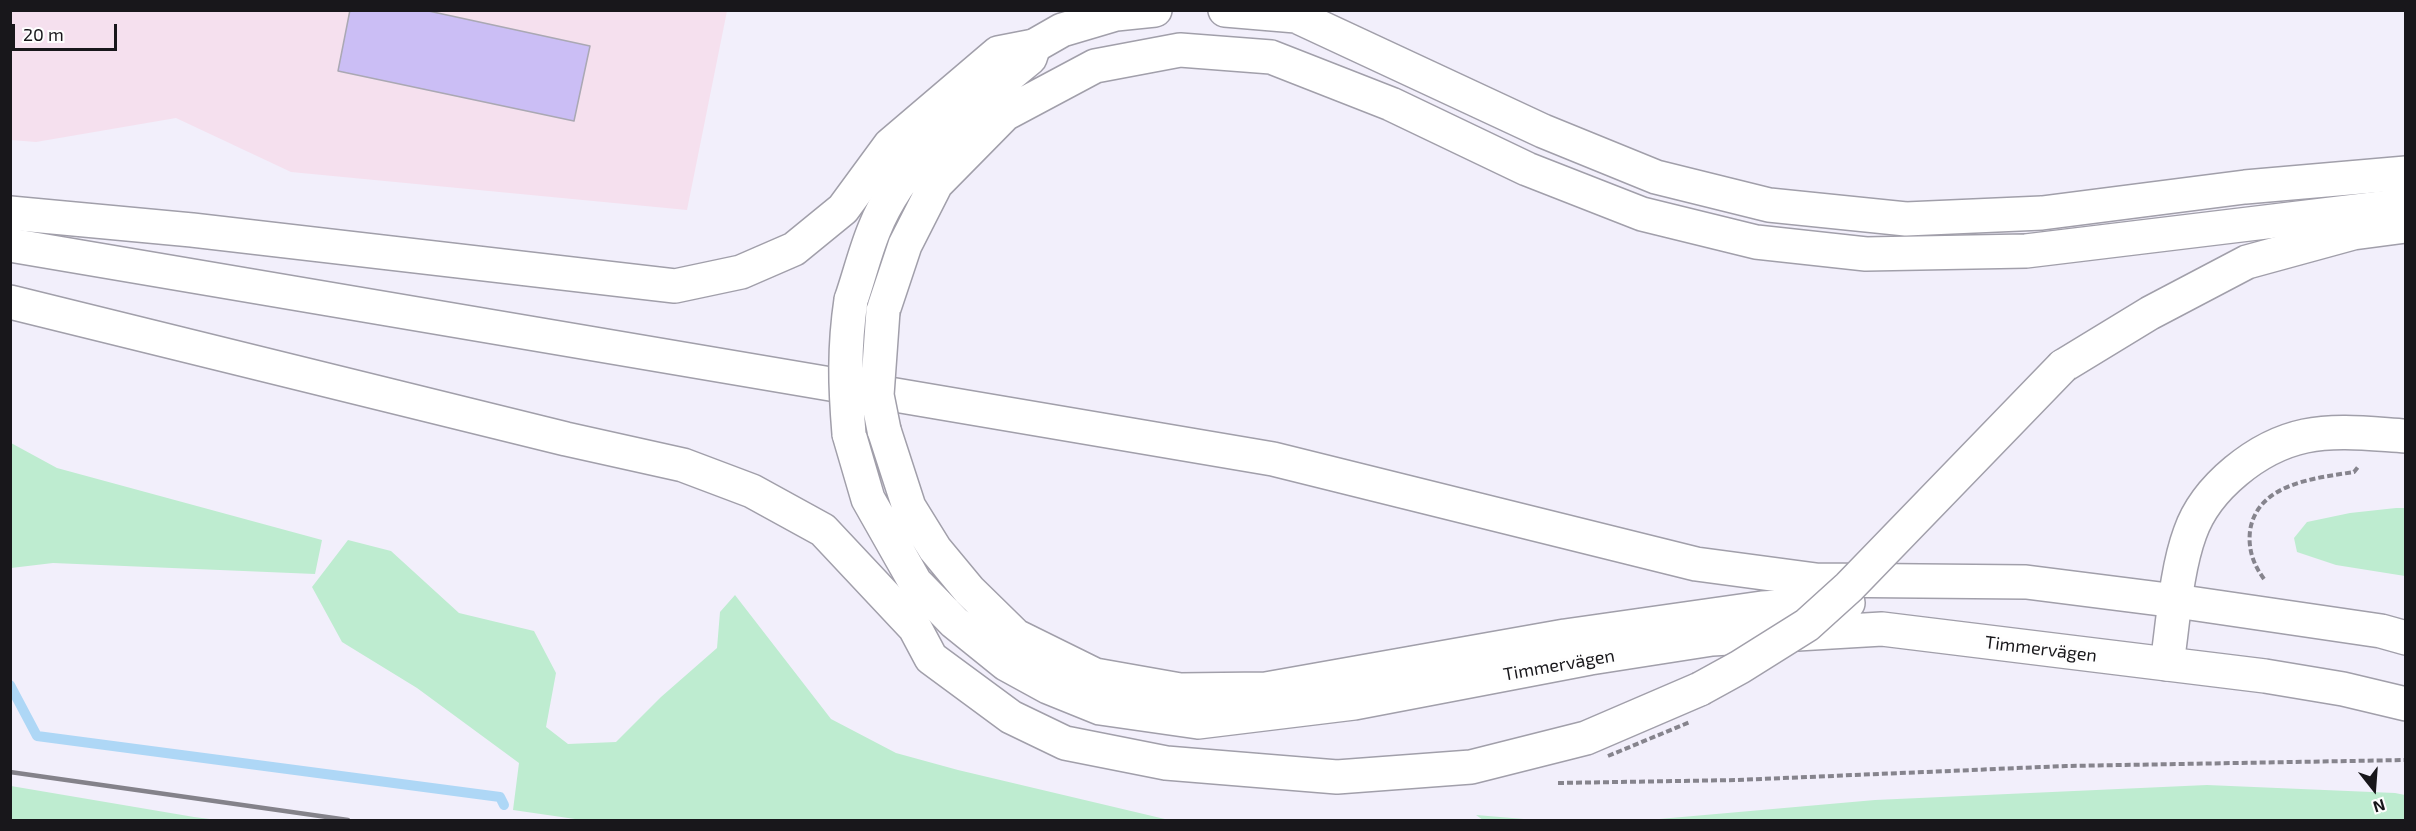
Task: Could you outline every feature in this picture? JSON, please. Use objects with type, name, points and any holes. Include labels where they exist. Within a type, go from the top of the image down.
[{"type":"main road","points":[[10,213],[192,230],[675,286],[741,272],[794,249],[843,209],[890,145],[998,53],[1034,46],[1062,30],[1116,14],[1155,10]]},
{"type":"main road","points":[[1226,10],[1296,16],[1544,131],[1646,172],[1769,205],[1906,219],[2042,213],[2245,187],[2406,173]]},
{"type":"main road","name":"Timmervägen","points":[[1034,46],[1030,58],[959,116],[906,172],[874,228],[851,300],[845,340],[845,386],[849,434],[868,499],[915,582],[954,622],[1006,664],[1048,687],[1100,708],[1198,722],[1354,703],[1590,658],[1724,638],[1882,629],[2167,664],[2343,689],[2406,704]]},
{"type":"main road","name":"Timmervägen","points":[[2406,205],[2026,251],[1866,254],[1756,242],[1642,214],[1527,169],[1391,104],[1271,57],[1180,50],[1095,66],[1005,114],[936,184],[905,245],[883,311],[877,395],[884,430],[909,507],[935,549],[969,590],[1016,636],[1095,675],[1179,690],[1266,689],[1565,636],[1761,608],[2037,590],[2049,586],[2176,601],[2381,631],[2406,638]]},
{"type":"main road","points":[[10,302],[566,439],[683,465],[752,491],[824,530],[915,628],[931,657],[1011,717],[1065,743],[1166,763],[1325,776],[1471,767],[1586,738],[1700,689],[1807,625],[1849,587],[2062,366],[2150,313],[2247,262],[2353,233],[2406,226]]},
{"type":"main road","points":[[10,245],[1273,459],[1696,564],[1816,580],[2026,582],[2049,586]]},
{"type":"main road","points":[[2167,664],[2184,552],[2190,531],[2204,507],[2224,482],[2247,461],[2273,447],[2305,436],[2343,433],[2406,436]]},
{"type":"main road","points":[[915,628],[930,633],[1023,699],[1082,721],[1145,735],[1198,722]]},
{"type":"path","points":[[2268,582],[2254,564],[2248,546],[2251,524],[2261,504],[2275,493],[2292,485],[2354,472]]},
{"type":"shaded area","points":[[10,11],[727,11],[687,210],[291,172],[176,118],[36,142],[11,140]]},
{"type":"green space","points":[[11,443],[57,468],[322,540],[315,574],[53,563],[11,568]]},
{"type":"green space","points":[[2405,508],[2405,576],[2336,565],[2297,552],[2294,538],[2307,522],[2350,513]]},
{"type":"green space","points":[[348,540],[391,551],[459,613],[534,631],[556,673],[546,727],[568,744],[616,742],[661,697],[717,648],[720,612],[735,595],[831,719],[896,753],[1169,820],[582,820],[513,810],[519,763],[417,688],[342,642],[312,587]]},
{"type":"green space","points":[[2207,785],[2395,793],[2405,795],[2405,820],[1648,820],[1875,800]]},
{"type":"green space","points":[[11,786],[194,817],[217,820],[11,820]]},
{"type":"green space","points":[[1476,815],[1536,820],[1483,820]]},
{"type":"building","points":[[350,10],[424,10],[590,46],[574,121],[338,71]]},
{"type":"waterway","points":[[10,685],[37,736],[500,797],[504,805]]},
{"type":"railway","points":[[10,772],[348,820]]}]
